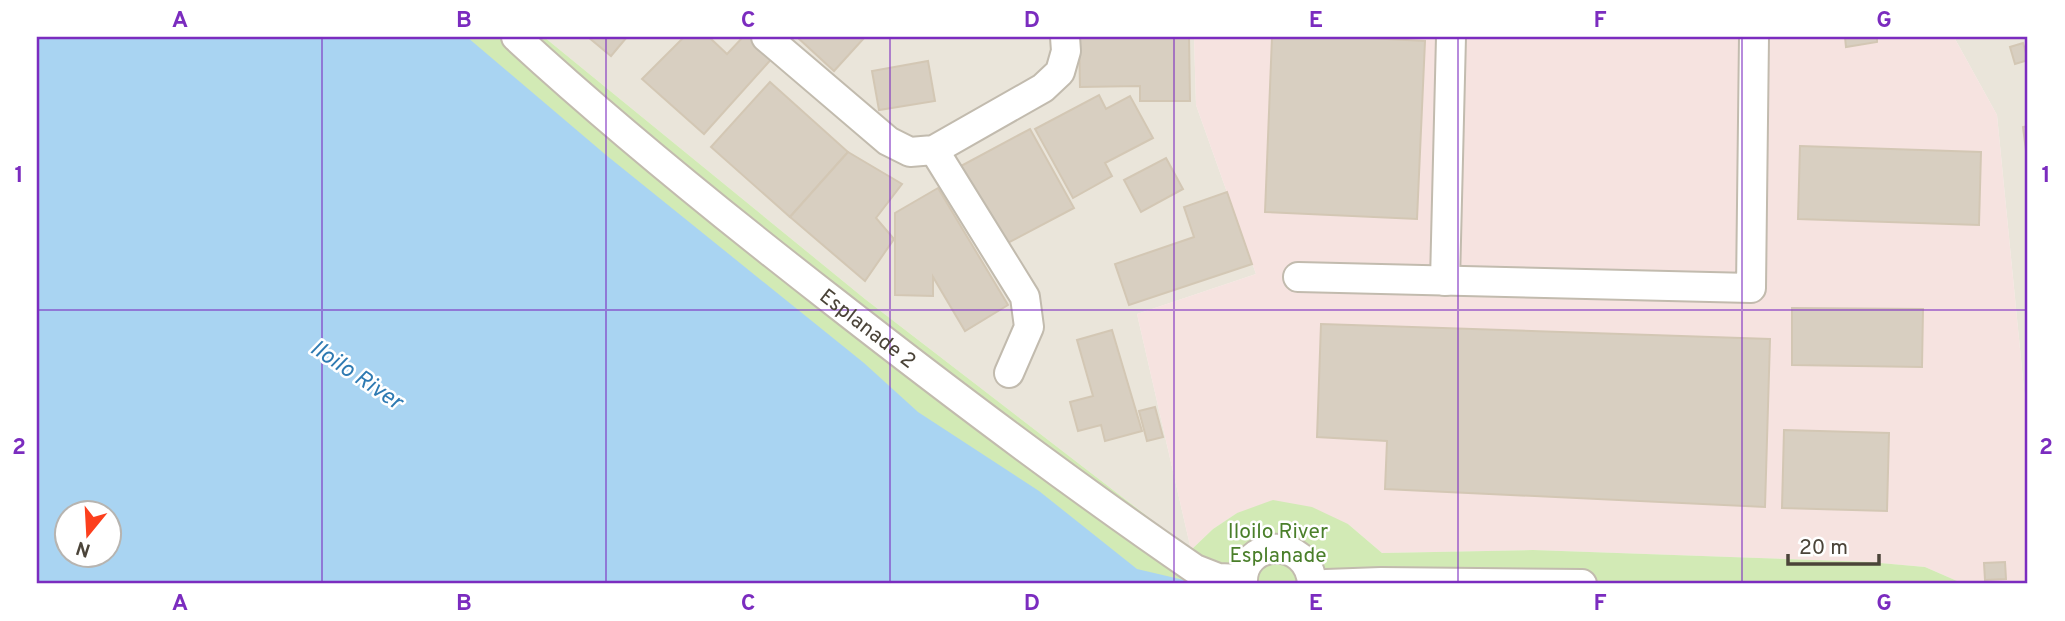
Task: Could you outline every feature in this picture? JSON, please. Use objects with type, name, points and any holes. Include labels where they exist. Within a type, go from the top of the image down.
[{"type":"street","name":"Esplanade 2","points":[[516,37],[757,242],[1022,447],[1195,569],[1218,578],[1242,581],[1245,568],[1252,558],[1262,551],[1284,549],[1295,553],[1304,561],[1310,571],[1312,584]]},
{"type":"street","points":[[766,37],[888,141],[910,152],[934,150],[1044,88],[1060,72],[1066,51],[1065,37]]},
{"type":"street","points":[[1445,281],[1451,37]]},
{"type":"street","points":[[1298,277],[1752,288],[1754,37]]},
{"type":"street","points":[[934,150],[1025,297],[1030,327],[1009,373]]},
{"type":"street","points":[[1326,584],[1582,584]]},
{"type":"shaded area","points":[[544,37],[1194,37],[1196,105],[1256,274],[1137,314],[1191,550],[865,299]]},
{"type":"shaded area","points":[[1194,37],[1954,37],[1997,115],[2028,430],[2028,584],[1964,584],[1925,567],[1869,562],[1533,550],[1382,553],[1348,524],[1237,513],[1213,529],[1191,550],[1137,314],[1256,274],[1196,105]]},
{"type":"shaded area","points":[[1954,37],[2028,37],[2028,430],[1997,115]]},
{"type":"green space","name":"Iloilo River Esplanade","points":[[429,37],[544,37],[865,299],[1191,550],[1213,529],[1237,513],[1273,500],[1312,507],[1348,524],[1382,553],[1533,550],[1869,562],[1925,567],[1964,584],[1129,584]]},
{"type":"water","name":"Iloilo River","points":[[37,37],[467,37],[606,155],[864,363],[918,412],[1039,491],[1137,569],[1201,584],[37,584]]},
{"type":"building","points":[[588,37],[627,37],[611,56]]},
{"type":"building","points":[[684,37],[709,37],[727,54],[743,37],[753,37],[775,55],[704,134],[642,79]]},
{"type":"building","points":[[797,37],[865,37],[834,71]]},
{"type":"building","points":[[1079,37],[1189,37],[1190,101],[1140,101],[1140,86],[1080,87]]},
{"type":"building","points":[[1272,37],[1425,41],[1417,219],[1265,212]]},
{"type":"building","points":[[1845,37],[1877,37],[1877,42],[1846,47]]},
{"type":"building","points":[[2023,43],[2028,60],[2015,64],[2010,47]]},
{"type":"building","points":[[928,61],[935,101],[879,110],[872,71]]},
{"type":"building","points":[[770,82],[848,152],[790,217],[711,147]]},
{"type":"building","points":[[1099,95],[1106,109],[1130,96],[1153,138],[1105,163],[1112,176],[1073,198],[1035,129]]},
{"type":"building","points":[[2028,126],[2028,166],[2023,127]]},
{"type":"building","points":[[1030,129],[1074,208],[1004,245],[961,166]]},
{"type":"building","points":[[1800,146],[1981,152],[1979,225],[1798,219]]},
{"type":"building","points":[[848,152],[902,184],[876,218],[894,239],[865,281],[790,217]]},
{"type":"building","points":[[1166,158],[1183,189],[1141,212],[1124,180]]},
{"type":"building","points":[[938,188],[1008,305],[965,331],[933,277],[933,296],[895,295],[895,213]]},
{"type":"building","points":[[1227,192],[1252,264],[1129,305],[1115,264],[1194,237],[1184,207]]},
{"type":"building","points":[[1792,308],[1923,309],[1922,367],[1792,365]]},
{"type":"building","points":[[1321,324],[1770,339],[1765,507],[1385,489],[1387,441],[1317,437]]},
{"type":"building","points":[[1112,330],[1142,431],[1105,441],[1101,425],[1078,431],[1070,402],[1093,396],[1077,340]]},
{"type":"building","points":[[1155,407],[1163,437],[1147,441],[1139,411]]},
{"type":"building","points":[[1784,430],[1889,433],[1887,511],[1782,508]]},
{"type":"building","points":[[2005,562],[2006,579],[1985,580],[1984,563]]}]
